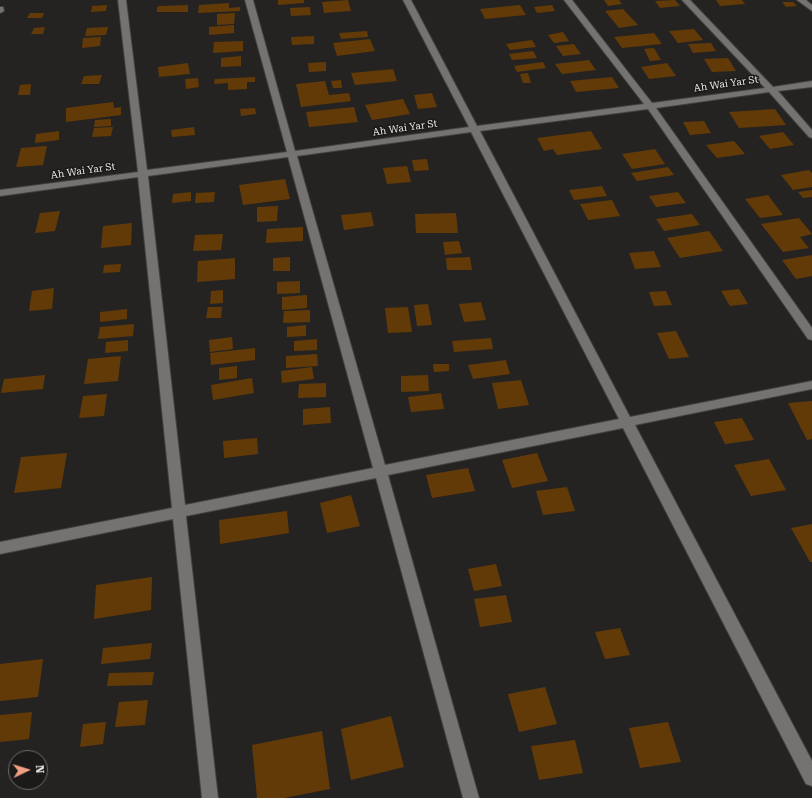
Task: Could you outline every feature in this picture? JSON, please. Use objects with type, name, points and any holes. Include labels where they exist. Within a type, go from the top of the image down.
[{"type":"street","points":[[122,0],[144,174],[178,513],[210,798]]},
{"type":"street","points":[[249,0],[471,798]]},
{"type":"street","points":[[407,0],[812,778]]},
{"type":"street","points":[[568,0],[650,106],[812,336]]},
{"type":"street","points":[[686,0],[771,89],[812,135]]},
{"type":"street","points":[[802,0],[812,9]]},
{"type":"street","name":"Ah Wai Yar St","points":[[0,193],[812,84]]},
{"type":"street","points":[[0,548],[812,385]]},
{"type":"building","points":[[278,0],[304,0],[304,3],[278,5]]},
{"type":"building","points":[[348,0],[351,11],[324,13],[322,2]]},
{"type":"building","points":[[604,0],[619,0],[622,4],[608,6]]},
{"type":"building","points":[[675,0],[680,6],[660,8],[655,1]]},
{"type":"building","points":[[716,0],[742,0],[745,4],[720,6]]},
{"type":"building","points":[[782,2],[793,2],[797,6],[786,7]]},
{"type":"building","points":[[229,3],[229,8],[240,7],[240,11],[198,13],[199,5]]},
{"type":"building","points":[[107,5],[106,11],[91,12],[92,6]]},
{"type":"building","points":[[188,5],[188,12],[157,12],[157,7],[160,6]]},
{"type":"building","points":[[520,5],[526,15],[485,19],[480,9]]},
{"type":"building","points":[[552,5],[555,11],[537,13],[534,7]]},
{"type":"building","points":[[310,7],[311,15],[291,16],[290,8]]},
{"type":"building","points":[[623,9],[638,25],[619,28],[605,11]]},
{"type":"building","points":[[30,13],[44,13],[42,18],[27,18]]},
{"type":"building","points":[[235,13],[234,24],[217,25],[217,14]]},
{"type":"building","points":[[234,25],[234,33],[209,35],[209,27]]},
{"type":"building","points":[[45,27],[43,34],[31,34],[34,28]]},
{"type":"building","points":[[108,27],[106,35],[85,36],[87,28]]},
{"type":"building","points":[[694,29],[703,40],[678,43],[669,31]]},
{"type":"building","points":[[367,31],[368,37],[341,39],[339,33]]},
{"type":"building","points":[[563,32],[569,41],[554,43],[548,35]]},
{"type":"building","points":[[654,33],[662,44],[622,48],[614,37]]},
{"type":"building","points":[[314,36],[314,44],[292,45],[291,37]]},
{"type":"building","points":[[101,37],[100,46],[82,48],[83,38]]},
{"type":"building","points":[[370,39],[375,51],[337,56],[333,43]]},
{"type":"building","points":[[532,40],[536,47],[510,50],[506,44]]},
{"type":"building","points":[[243,41],[243,51],[213,53],[214,42]]},
{"type":"building","points":[[711,43],[716,51],[693,53],[688,44]]},
{"type":"building","points":[[574,44],[581,54],[563,56],[556,46]]},
{"type":"building","points":[[654,48],[661,60],[650,61],[644,49]]},
{"type":"building","points":[[533,51],[537,58],[512,60],[509,54]]},
{"type":"building","points":[[241,56],[241,66],[221,67],[221,58]]},
{"type":"building","points":[[728,58],[736,71],[712,72],[704,59]]},
{"type":"building","points":[[589,60],[596,70],[562,74],[555,64]]},
{"type":"building","points":[[326,62],[326,71],[309,72],[308,63]]},
{"type":"building","points":[[543,62],[546,68],[517,72],[514,66]]},
{"type":"building","points":[[188,63],[190,74],[159,77],[158,67]]},
{"type":"building","points":[[667,63],[676,76],[649,79],[641,67]]},
{"type":"building","points":[[393,69],[397,81],[355,85],[351,73]]},
{"type":"building","points":[[528,73],[531,83],[523,83],[520,74]]},
{"type":"building","points":[[102,75],[99,84],[81,84],[84,76]]},
{"type":"building","points":[[255,77],[255,82],[247,82],[247,89],[228,90],[228,83],[214,84],[215,79]]},
{"type":"building","points":[[612,77],[619,88],[576,92],[570,81]]},
{"type":"building","points":[[198,78],[199,87],[186,89],[185,79]]},
{"type":"building","points":[[341,80],[342,88],[333,88],[331,81]]},
{"type":"building","points":[[325,81],[329,95],[349,93],[351,101],[301,107],[296,84]]},
{"type":"building","points":[[31,84],[30,95],[18,95],[20,85]]},
{"type":"building","points":[[432,93],[437,107],[418,109],[414,95]]},
{"type":"building","points":[[403,99],[410,114],[372,120],[365,105]]},
{"type":"building","points":[[113,102],[114,108],[121,107],[121,115],[66,122],[66,108]]},
{"type":"building","points":[[354,107],[358,122],[309,127],[306,112]]},
{"type":"building","points":[[255,108],[256,114],[241,116],[240,109]]},
{"type":"building","points":[[775,109],[786,125],[739,128],[729,112]]},
{"type":"building","points":[[111,119],[111,126],[94,127],[95,120]]},
{"type":"building","points":[[704,121],[711,133],[690,135],[683,122]]},
{"type":"building","points":[[113,127],[111,136],[92,137],[94,128]]},
{"type":"building","points":[[194,127],[195,135],[172,137],[171,130]]},
{"type":"building","points":[[59,131],[59,140],[35,143],[36,134]]},
{"type":"building","points":[[591,131],[602,149],[557,155],[553,149],[544,151],[537,138]]},
{"type":"building","points":[[783,132],[794,145],[770,149],[759,136]]},
{"type":"building","points":[[734,141],[745,154],[717,158],[706,145]]},
{"type":"building","points":[[47,146],[43,165],[16,167],[21,148]]},
{"type":"building","points":[[655,149],[665,164],[632,169],[622,154]]},
{"type":"building","points":[[427,159],[429,170],[414,171],[412,160]]},
{"type":"building","points":[[407,166],[411,182],[387,184],[383,168]]},
{"type":"building","points":[[668,167],[674,175],[637,181],[631,173]]},
{"type":"building","points":[[809,170],[812,173],[812,187],[793,190],[781,175]]},
{"type":"building","points":[[285,179],[290,199],[243,205],[239,185]]},
{"type":"building","points":[[602,186],[607,196],[574,200],[569,190]]},
{"type":"building","points":[[812,190],[812,197],[803,198],[798,192]]},
{"type":"building","points":[[191,192],[191,201],[172,203],[173,194]]},
{"type":"building","points":[[215,192],[214,202],[195,203],[196,193]]},
{"type":"building","points":[[678,192],[686,203],[656,207],[649,196]]},
{"type":"building","points":[[768,195],[783,215],[760,218],[745,199]]},
{"type":"building","points":[[612,200],[620,216],[588,220],[580,204]]},
{"type":"building","points":[[278,206],[277,221],[257,222],[257,207]]},
{"type":"building","points":[[60,211],[55,231],[35,233],[40,213]]},
{"type":"building","points":[[371,212],[374,226],[344,230],[341,215]]},
{"type":"building","points":[[456,213],[458,233],[416,233],[415,214]]},
{"type":"building","points":[[692,214],[700,225],[664,231],[656,219]]},
{"type":"building","points":[[799,218],[812,234],[800,237],[809,248],[783,252],[761,224]]},
{"type":"building","points":[[132,223],[131,245],[101,248],[103,226]]},
{"type":"building","points":[[303,227],[303,241],[266,243],[267,229]]},
{"type":"building","points":[[709,231],[723,251],[680,258],[667,238]]},
{"type":"building","points":[[223,234],[221,250],[193,251],[195,235]]},
{"type":"building","points":[[459,241],[462,253],[445,255],[443,242]]},
{"type":"building","points":[[654,251],[661,267],[635,269],[629,253]]},
{"type":"building","points":[[812,255],[812,276],[796,279],[782,260]]},
{"type":"building","points":[[290,257],[290,271],[273,271],[273,258]]},
{"type":"building","points":[[470,257],[472,270],[447,270],[446,258]]},
{"type":"building","points":[[235,258],[235,279],[197,282],[198,261]]},
{"type":"building","points":[[121,264],[120,272],[103,273],[104,265]]},
{"type":"building","points":[[300,281],[300,293],[277,294],[277,282]]},
{"type":"building","points":[[54,288],[52,309],[29,311],[32,291]]},
{"type":"building","points":[[739,289],[748,304],[730,306],[721,291]]},
{"type":"building","points":[[223,290],[223,303],[210,304],[211,291]]},
{"type":"building","points":[[666,291],[672,305],[654,306],[649,292]]},
{"type":"building","points":[[307,295],[307,308],[282,310],[282,297]]},
{"type":"building","points":[[481,302],[486,320],[464,322],[459,304]]},
{"type":"building","points":[[428,304],[432,325],[417,326],[414,305]]},
{"type":"building","points":[[208,307],[222,307],[221,318],[206,318]]},
{"type":"building","points":[[408,307],[412,332],[388,333],[385,308]]},
{"type":"building","points":[[127,309],[127,319],[100,322],[100,312]]},
{"type":"building","points":[[310,310],[310,322],[283,323],[284,311]]},
{"type":"building","points":[[134,324],[133,336],[98,339],[100,327]]},
{"type":"building","points":[[306,325],[306,336],[287,337],[287,327]]},
{"type":"building","points":[[676,331],[689,357],[669,359],[657,333]]},
{"type":"building","points":[[232,337],[233,349],[210,352],[209,340]]},
{"type":"building","points":[[491,338],[493,349],[454,352],[452,341]]},
{"type":"building","points":[[317,339],[317,350],[294,351],[294,341]]},
{"type":"building","points":[[128,340],[128,351],[105,353],[106,342]]},
{"type":"building","points":[[255,348],[255,360],[211,365],[210,353]]},
{"type":"building","points":[[317,354],[318,366],[286,368],[286,356]]},
{"type":"building","points":[[121,356],[118,381],[84,384],[88,359]]},
{"type":"building","points":[[506,360],[510,374],[473,379],[468,365]]},
{"type":"building","points":[[433,364],[449,364],[449,371],[434,372]]},
{"type":"building","points":[[237,366],[237,378],[219,380],[219,368]]},
{"type":"building","points":[[312,367],[314,379],[282,383],[281,371]]},
{"type":"building","points":[[45,375],[43,389],[1,393],[4,379]]},
{"type":"building","points":[[428,375],[429,391],[401,392],[401,376]]},
{"type":"building","points":[[252,378],[254,393],[213,400],[211,385]]},
{"type":"building","points":[[521,380],[529,405],[498,409],[492,383]]},
{"type":"building","points":[[326,383],[326,397],[298,398],[299,384]]},
{"type":"building","points":[[441,393],[444,409],[411,412],[408,397]]},
{"type":"building","points":[[107,394],[104,416],[79,418],[83,396]]},
{"type":"building","points":[[812,401],[812,439],[807,440],[788,403]]},
{"type":"building","points":[[330,407],[331,423],[303,425],[303,409]]},
{"type":"building","points":[[742,418],[754,440],[725,444],[714,422]]},
{"type":"building","points":[[257,438],[258,454],[224,458],[223,441]]},
{"type":"building","points":[[67,453],[61,488],[14,493],[21,457]]},
{"type":"building","points":[[537,453],[548,481],[512,488],[502,460]]},
{"type":"building","points":[[769,459],[786,490],[751,496],[734,465]]},
{"type":"building","points":[[468,468],[475,491],[432,498],[426,475]]},
{"type":"building","points":[[567,487],[575,511],[543,515],[536,491]]},
{"type":"building","points":[[351,495],[360,526],[327,533],[320,503]]},
{"type":"building","points":[[287,511],[289,533],[220,544],[219,520]]},
{"type":"building","points":[[812,524],[812,562],[810,562],[791,528]]},
{"type":"building","points":[[496,564],[502,586],[474,591],[468,569]]},
{"type":"building","points":[[152,577],[151,610],[94,619],[96,585]]},
{"type":"building","points":[[506,595],[512,622],[480,627],[474,599]]},
{"type":"building","points":[[620,628],[630,655],[605,659],[595,632]]},
{"type":"building","points":[[152,643],[150,659],[101,664],[103,648]]},
{"type":"building","points":[[43,659],[38,697],[0,701],[0,664]]},
{"type":"building","points":[[154,672],[152,685],[107,686],[109,673]]},
{"type":"building","points":[[545,687],[557,724],[519,732],[508,694]]},
{"type":"building","points":[[148,700],[145,725],[115,727],[119,702]]},
{"type":"building","points":[[32,712],[29,739],[0,742],[0,715]]},
{"type":"building","points":[[391,716],[404,767],[351,780],[341,729]]},
{"type":"building","points":[[106,722],[103,744],[80,747],[83,724]]},
{"type":"building","points":[[668,722],[681,762],[640,768],[629,728]]},
{"type":"building","points":[[322,731],[330,789],[284,798],[257,798],[252,745]]},
{"type":"building","points":[[575,740],[583,773],[539,780],[531,746]]}]
